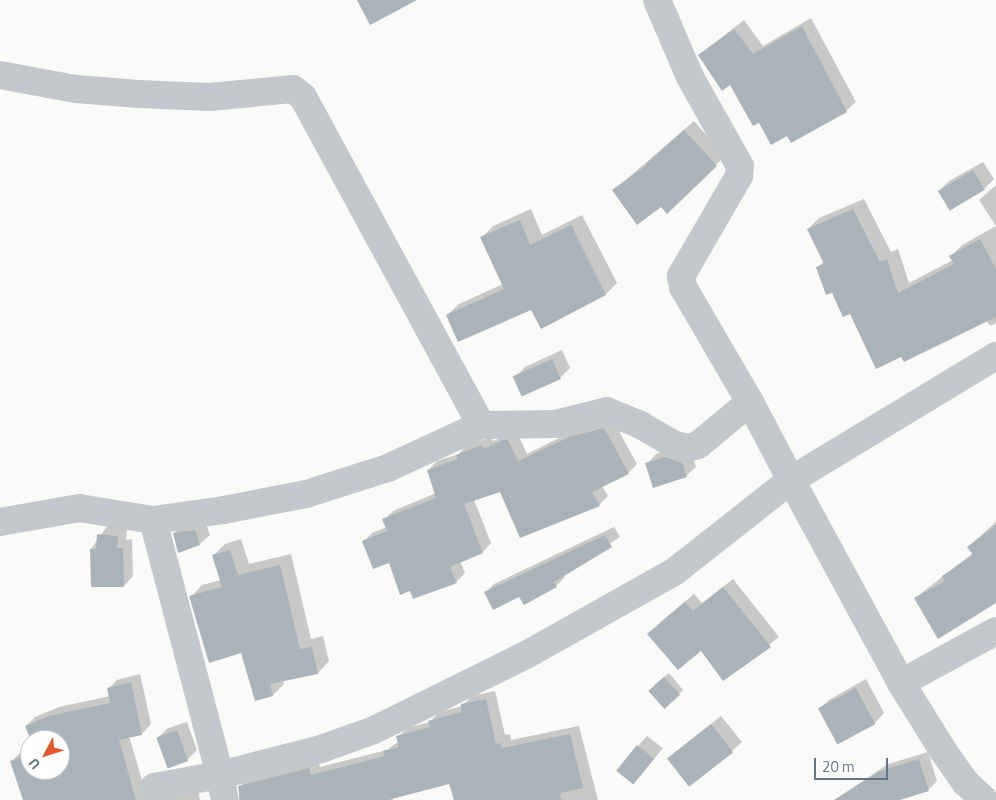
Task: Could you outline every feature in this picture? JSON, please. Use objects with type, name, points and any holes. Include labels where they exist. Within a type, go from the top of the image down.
[{"type":"street","points":[[657,0],[690,76],[740,166],[739,176],[681,276],[683,287],[750,402],[901,683],[944,752],[966,783],[984,800]]},
{"type":"street","points":[[0,75],[76,89],[210,98],[293,89],[303,97],[481,425]]},
{"type":"street","points":[[154,787],[222,788],[374,730],[526,655],[674,572],[791,480],[996,356]]},
{"type":"street","points":[[0,522],[79,508],[153,520],[224,510],[306,494],[388,468],[481,425],[555,424],[607,411],[641,425],[675,445],[688,448],[698,445],[750,402]]},
{"type":"street","points":[[153,520],[222,788]]},
{"type":"street","points":[[901,683],[996,631]]},
{"type":"building","points":[[357,0],[417,0],[370,25]]},
{"type":"building","points":[[802,26],[847,112],[791,143],[787,136],[771,145],[759,123],[753,126],[730,85],[722,91],[698,55],[734,29],[753,54]]},
{"type":"building","points":[[684,130],[717,166],[667,214],[661,207],[637,225],[612,190],[640,170]]},
{"type":"building","points":[[973,170],[985,190],[950,211],[938,191]]},
{"type":"building","points":[[853,209],[880,262],[887,259],[898,293],[954,264],[949,256],[980,239],[996,269],[996,317],[904,362],[901,357],[876,369],[850,314],[843,317],[832,293],[826,295],[816,267],[824,264],[807,229]]},
{"type":"building","points":[[520,220],[530,245],[571,225],[606,295],[541,329],[531,310],[458,342],[446,315],[504,289],[480,237]]},
{"type":"building","points":[[552,359],[561,379],[522,397],[513,376]]},
{"type":"building","points":[[604,428],[629,474],[592,492],[600,506],[520,538],[500,492],[464,504],[483,553],[450,567],[457,583],[413,599],[410,591],[400,595],[389,563],[373,569],[362,541],[387,531],[382,519],[436,498],[427,470],[458,459],[456,455],[482,445],[484,449],[503,440],[508,440],[518,461],[569,437]]},
{"type":"building","points":[[665,457],[682,463],[687,477],[653,488],[645,463]]},
{"type":"building","points":[[996,525],[996,603],[938,639],[914,598],[945,581],[942,576],[973,555],[967,547]]},
{"type":"building","points":[[195,530],[200,545],[178,553],[173,533]]},
{"type":"building","points":[[97,534],[118,536],[117,548],[123,548],[124,587],[91,587],[90,549],[96,549]]},
{"type":"building","points":[[605,535],[612,547],[554,582],[557,587],[524,605],[519,597],[493,610],[484,592]]},
{"type":"building","points":[[230,550],[238,575],[280,565],[300,649],[312,647],[318,674],[270,684],[273,696],[255,701],[241,653],[209,663],[189,596],[222,587],[212,555]]},
{"type":"building","points":[[723,587],[771,647],[723,681],[701,651],[678,670],[647,634],[685,602],[693,611]]},
{"type":"building","points":[[664,677],[680,695],[664,709],[648,691]]},
{"type":"building","points":[[131,682],[142,735],[119,740],[136,800],[23,800],[10,761],[20,758],[20,780],[70,780],[70,730],[27,730],[25,726],[49,716],[110,703],[107,688]]},
{"type":"building","points":[[856,688],[875,724],[837,744],[818,708]]},
{"type":"building","points":[[486,699],[496,744],[501,743],[502,748],[570,734],[583,788],[560,793],[561,800],[454,800],[449,784],[388,800],[240,800],[238,786],[309,768],[311,775],[385,756],[383,751],[399,747],[396,736],[430,727],[428,721],[461,712],[461,704]]},
{"type":"building","points":[[711,724],[733,752],[689,787],[667,758]]},
{"type":"building","points":[[177,730],[188,761],[168,769],[156,738]]},
{"type":"building","points":[[637,745],[654,759],[633,784],[616,771]]},
{"type":"building","points":[[919,759],[929,791],[900,800],[834,800],[878,772]]}]
